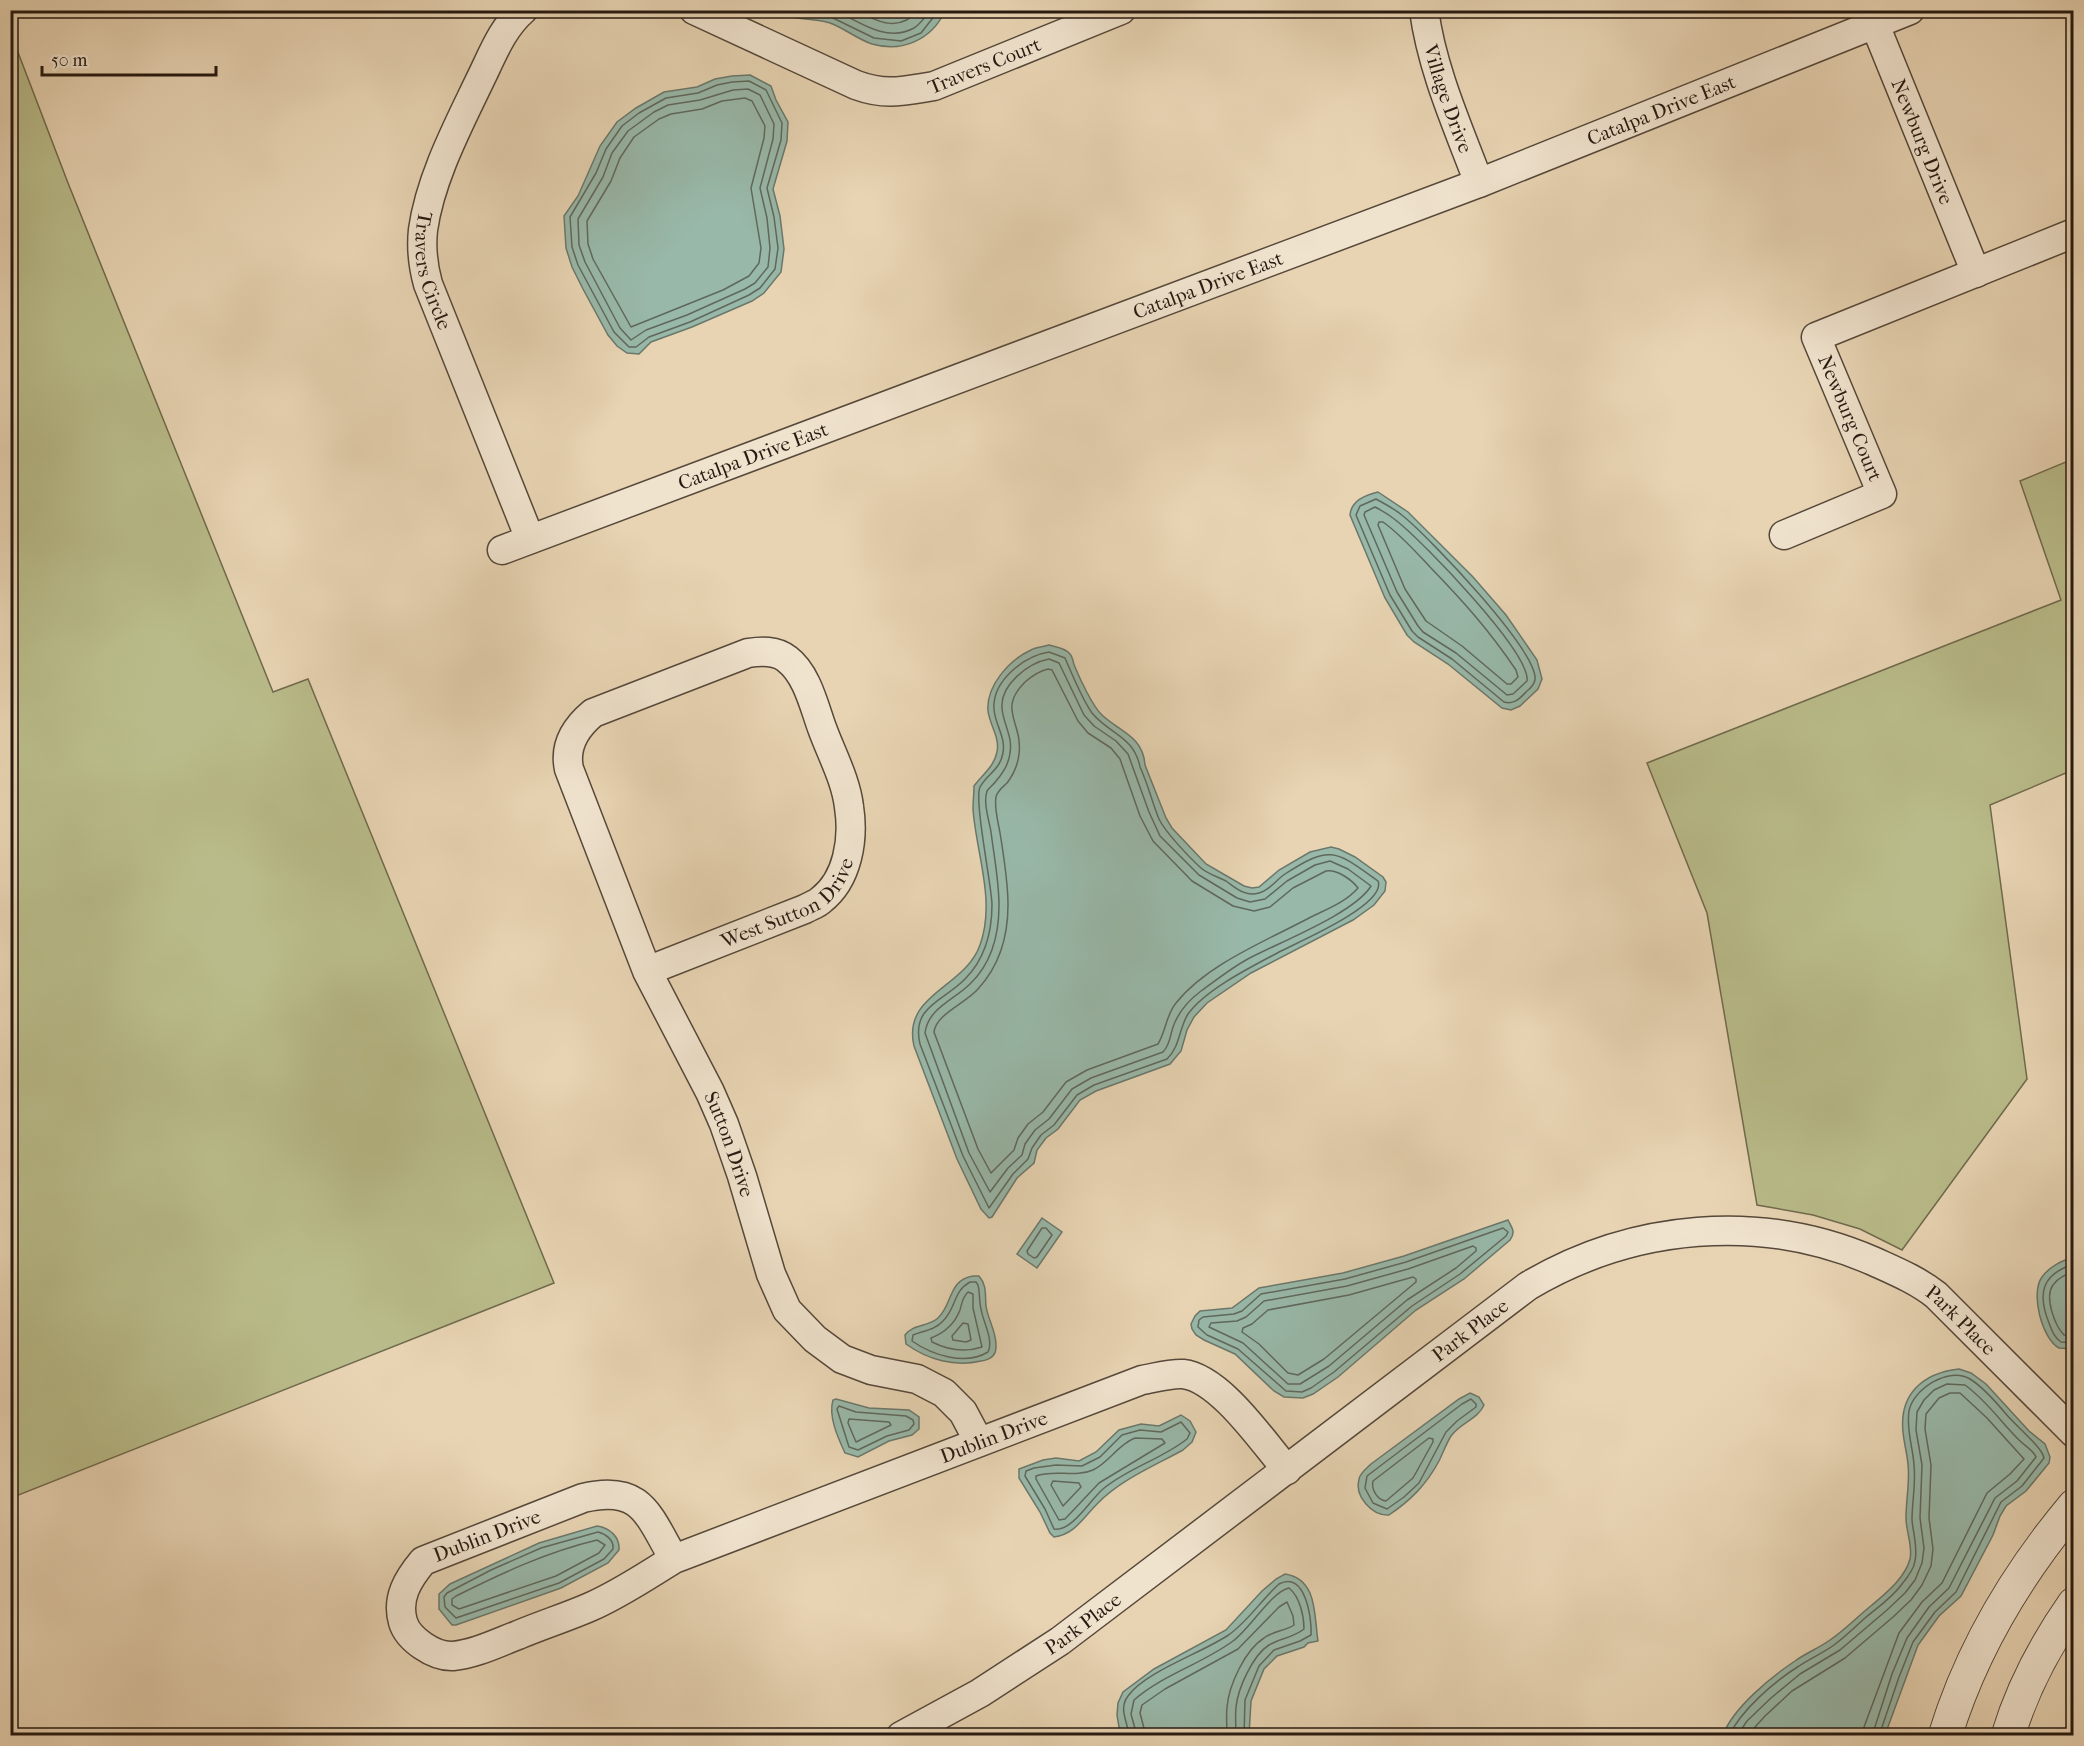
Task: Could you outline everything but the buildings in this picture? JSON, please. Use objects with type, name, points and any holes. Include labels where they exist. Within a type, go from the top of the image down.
[{"type":"street","name":"Travers Circle","points":[[523,10],[502,35],[467,107],[434,186],[423,232],[422,260],[432,294],[530,539]]},
{"type":"street","name":"Travers Court","points":[[694,10],[856,85],[877,92],[905,91],[934,86],[1121,10]]},
{"type":"street","name":"Village Drive","points":[[1424,10],[1428,39],[1436,66],[1479,183]]},
{"type":"street","name":"Catalpa Drive East","points":[[502,550],[1479,183],[1872,18],[1910,10]]},
{"type":"street","name":"Newburg Drive","points":[[1872,18],[1976,273]]},
{"type":"street","points":[[1976,273],[2073,233]]},
{"type":"street","name":"Newburg Court","points":[[1784,535],[1882,494],[1816,337],[1976,273]]},
{"type":"street","name":"West Sutton Drive","points":[[567,760],[567,750],[573,735],[583,721],[593,713],[748,653],[772,652],[787,659],[801,675],[807,688],[849,806],[850,844],[845,866],[835,885],[821,900],[805,909],[647,971]]},
{"type":"street","name":"Sutton Drive","points":[[567,760],[631,934],[647,971],[710,1092],[724,1124],[771,1274],[788,1310],[815,1340],[842,1359],[871,1370],[917,1379],[944,1393],[963,1412],[979,1442]]},
{"type":"street","name":"Park Place","points":[[901,1736],[980,1693],[1037,1658],[1528,1286],[1558,1268],[1588,1255],[1631,1242],[1681,1232],[1729,1230],[1789,1234],[1845,1248],[1922,1284],[1936,1295],[2073,1433]]},
{"type":"street","name":"Dublin Drive","points":[[674,1559],[645,1508],[625,1496],[603,1493],[583,1498],[423,1561],[403,1590],[400,1611],[405,1629],[415,1641],[429,1650],[450,1656],[477,1650],[591,1607],[624,1590],[674,1559],[1142,1380],[1183,1374],[1209,1384],[1226,1398],[1287,1470]]},
{"type":"street","points":[[1945,1736],[1966,1676],[1988,1633],[2033,1559],[2073,1506]]},
{"type":"street","points":[[2008,1736],[2037,1666],[2073,1604]]},
{"type":"green space","points":[[11,34],[68,183],[273,692],[308,679],[554,1283],[11,1498]]},
{"type":"green space","points":[[2073,459],[2073,770],[1990,805],[2027,1079],[1902,1250],[1860,1229],[1813,1215],[1757,1205],[1707,913],[1647,763],[2061,600],[2020,481]]},
{"type":"water","points":[[776,11],[945,11],[939,21],[924,36],[895,47],[872,44],[830,23],[790,17]]},
{"type":"water","points":[[750,75],[771,86],[788,122],[787,141],[773,189],[780,216],[784,249],[781,272],[764,293],[752,301],[651,342],[639,354],[627,353],[608,335],[572,267],[566,248],[564,216],[578,196],[600,146],[617,122],[664,92],[697,87],[715,79]]},
{"type":"water","points":[[1378,492],[1408,512],[1473,577],[1506,615],[1537,660],[1542,679],[1538,689],[1520,706],[1511,710],[1502,708],[1448,664],[1407,635],[1385,598],[1350,515],[1356,502]]},
{"type":"water","points":[[1049,645],[1068,652],[1098,711],[1140,747],[1166,818],[1172,828],[1206,864],[1244,886],[1252,888],[1259,887],[1279,870],[1310,852],[1331,847],[1355,857],[1383,877],[1386,882],[1385,891],[1374,905],[1353,920],[1251,973],[1207,1003],[1194,1017],[1187,1030],[1181,1051],[1170,1064],[1096,1091],[1080,1100],[1058,1129],[1046,1138],[1037,1150],[1034,1163],[1017,1178],[992,1217],[989,1218],[981,1209],[957,1159],[914,1046],[913,1028],[917,1014],[926,1003],[962,972],[972,960],[980,945],[984,928],[986,894],[973,806],[974,786],[991,766],[998,747],[988,711],[991,692],[1000,675],[1015,660],[1033,649]]},
{"type":"water","points":[[1042,1218],[1062,1232],[1037,1268],[1017,1254]]},
{"type":"water","points":[[1508,1220],[1513,1232],[1510,1240],[1464,1279],[1416,1310],[1338,1377],[1303,1398],[1284,1397],[1274,1391],[1235,1354],[1204,1340],[1192,1329],[1191,1324],[1200,1311],[1232,1308],[1259,1288],[1343,1273],[1404,1256]]},
{"type":"water","points":[[2073,1257],[2073,1349],[2059,1348],[2047,1335],[2043,1326],[2037,1294],[2042,1277],[2060,1262]]},
{"type":"water","points":[[979,1276],[982,1279],[987,1311],[996,1342],[993,1355],[989,1359],[971,1363],[942,1361],[914,1350],[906,1344],[905,1335],[908,1331],[938,1318],[959,1282]]},
{"type":"water","points":[[1959,1369],[1971,1373],[1986,1384],[2029,1431],[2045,1444],[2050,1457],[2049,1463],[2026,1491],[2006,1506],[1961,1596],[1939,1616],[1918,1645],[1885,1735],[1723,1735],[1735,1714],[1764,1684],[1841,1632],[1889,1590],[1904,1573],[1911,1554],[1906,1518],[1908,1460],[1903,1432],[1905,1407],[1909,1396],[1924,1381],[1934,1375]]},
{"type":"water","points":[[1470,1393],[1479,1397],[1484,1405],[1478,1414],[1451,1436],[1434,1470],[1423,1485],[1411,1498],[1389,1515],[1371,1509],[1359,1492],[1358,1485],[1362,1473],[1371,1464]]},
{"type":"water","points":[[833,1400],[869,1408],[909,1410],[919,1417],[919,1429],[912,1435],[889,1441],[858,1457],[845,1453],[833,1420],[832,1406]]},
{"type":"water","points":[[1181,1415],[1190,1421],[1196,1432],[1192,1442],[1183,1450],[1138,1474],[1106,1495],[1068,1533],[1054,1537],[1050,1533],[1019,1478],[1019,1469],[1056,1458],[1079,1461],[1096,1452],[1119,1430],[1141,1424],[1159,1426]]},
{"type":"water","points":[[597,1526],[613,1534],[618,1541],[619,1550],[608,1563],[561,1588],[456,1625],[452,1625],[439,1609],[439,1594],[450,1584],[539,1543]]},
{"type":"water","points":[[1285,1574],[1296,1577],[1309,1591],[1315,1610],[1318,1641],[1277,1656],[1264,1669],[1251,1701],[1249,1735],[1124,1735],[1119,1727],[1117,1715],[1118,1703],[1123,1692],[1154,1669],[1226,1630],[1262,1591]]}]
